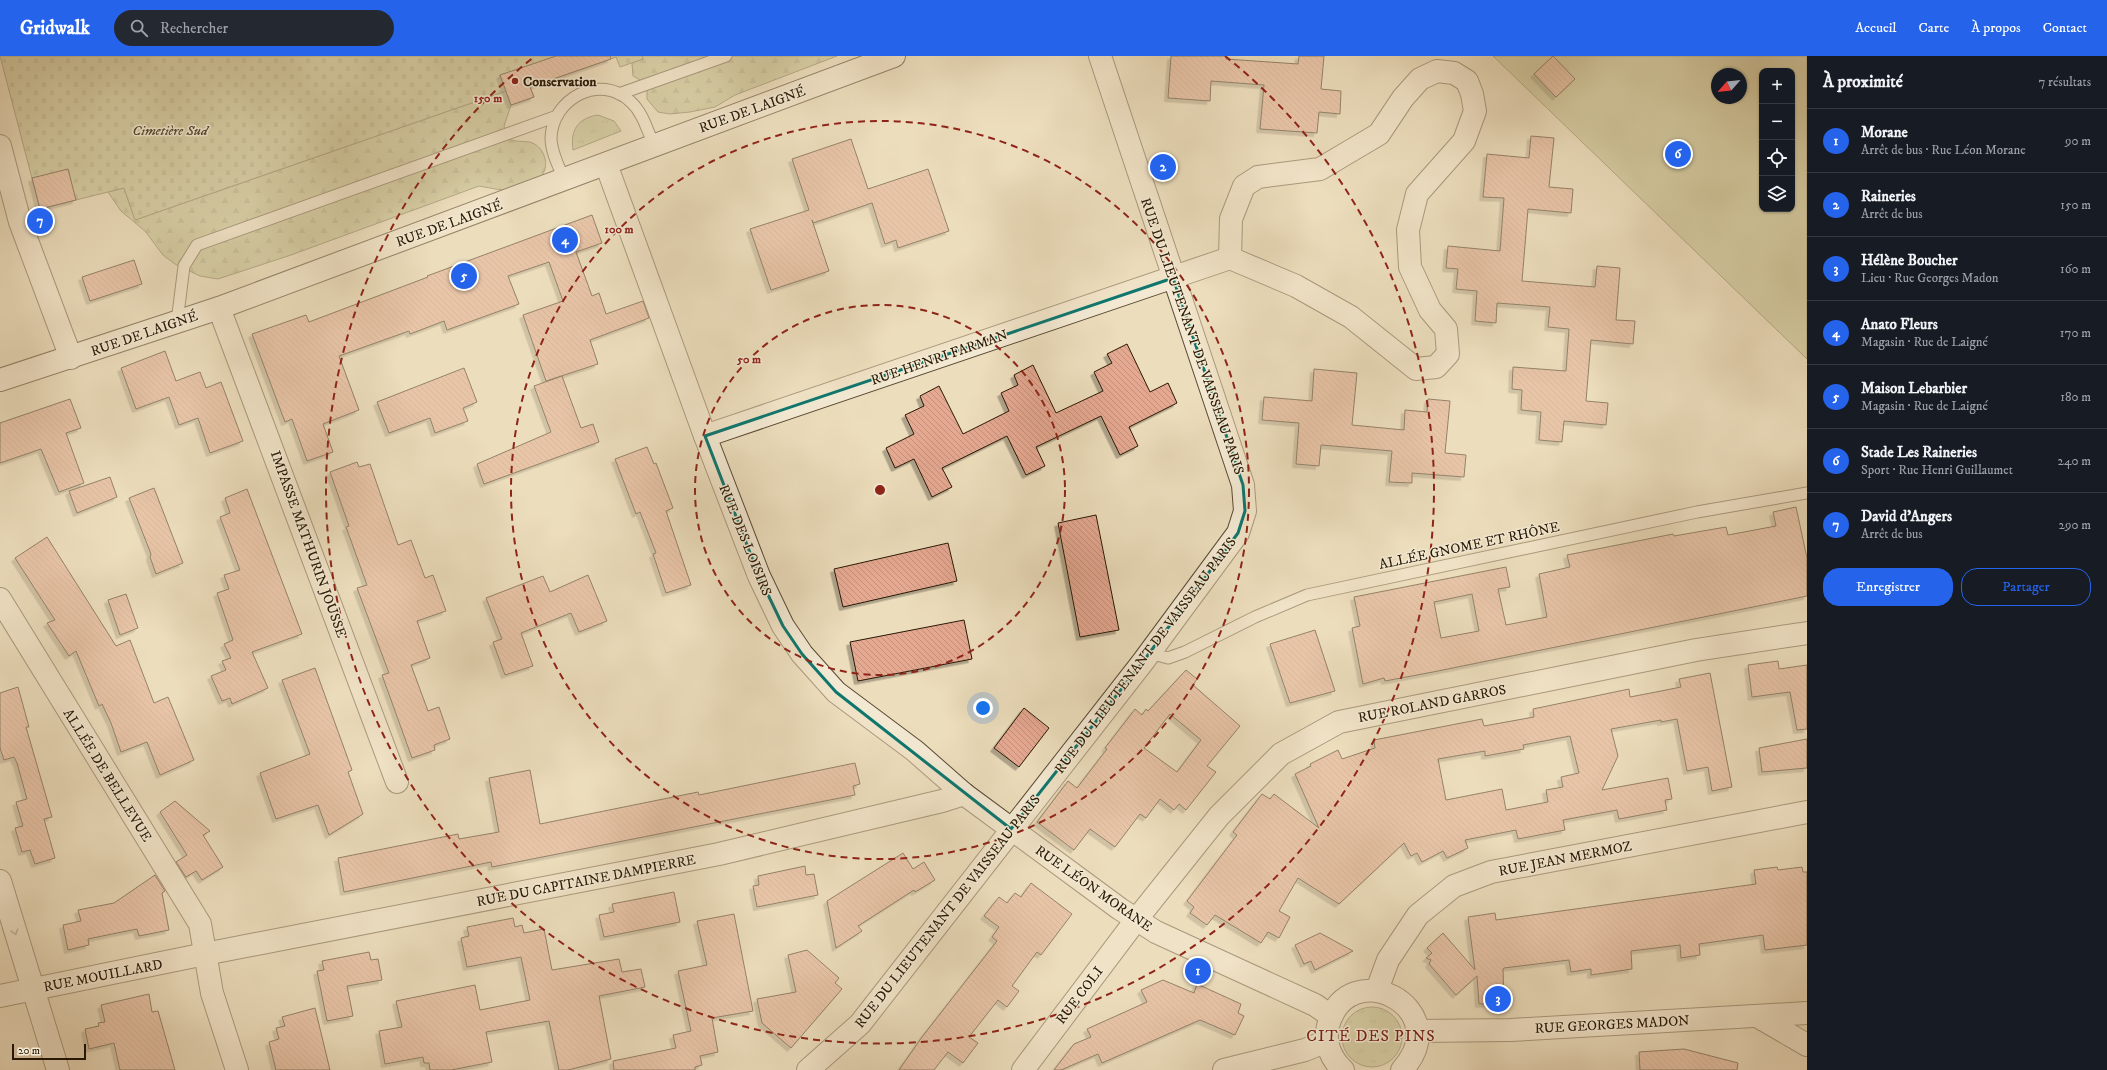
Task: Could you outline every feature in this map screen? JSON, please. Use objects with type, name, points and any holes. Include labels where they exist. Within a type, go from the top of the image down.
[{"type":"street","name":"RUE DE LAIGNÉ","points":[[0,380],[71,358],[219,308],[894,56]]},
{"type":"street","name":"RUE DU LIEUTENANT DE VAISSEAU PARIS","points":[[808,1070],[860,1024],[1149,653],[1238,533],[1245,511],[1243,485],[1100,56]]},
{"type":"street","points":[[1437,71],[1454,73],[1467,81],[1476,111],[1464,141],[1417,194],[1408,230],[1410,267],[1430,310],[1446,329],[1448,354],[1436,367],[1416,369],[1351,317],[1296,286],[1230,258],[1232,219],[1244,186],[1258,177],[1320,169],[1373,138],[1379,134],[1403,98],[1420,79],[1437,71]]},
{"type":"street","points":[[0,146],[20,222],[71,358]]},
{"type":"street","name":"RUE DES LOISIRS","points":[[606,164],[705,436],[759,576],[782,626],[802,654],[836,692],[915,751],[964,794],[1011,829]]},
{"type":"street","name":"RUE HENRI FARMAN","points":[[705,436],[1230,258]]},
{"type":"street","name":"IMPASSE MATHURIN JOUSSE","points":[[219,308],[397,782]]},
{"type":"street","name":"ALLÉE DE BELLEVUE","points":[[0,599],[200,924],[212,993],[237,1070]]},
{"type":"street","name":"RUE ROLAND GARROS","points":[[1136,920],[1219,816],[1281,754],[1338,722],[1696,650],[1807,633]]},
{"type":"street","name":"RUE DU CAPITAINE DAMPIERRE","points":[[205,954],[719,854],[935,803],[964,794]]},
{"type":"street","name":"RUE JEAN MERMOZ","points":[[1377,990],[1388,960],[1418,915],[1454,886],[1491,872],[1807,812]]},
{"type":"street","name":"RUE LÉON MORANE","points":[[1011,829],[1136,920],[1156,932],[1315,1005],[1331,1016]]},
{"type":"street","points":[[0,881],[58,1070]]},
{"type":"street","name":"RUE COLI","points":[[1023,1070],[1136,920]]},
{"type":"street","name":"RUE MOUILLARD","points":[[0,996],[205,954]]},
{"type":"street","points":[[1343,1070],[1336,1064],[1329,1050],[1327,1041],[1327,1032],[1331,1016],[1343,1000],[1361,991],[1377,990],[1397,998],[1409,1008],[1417,1031],[1418,1039],[1413,1057],[1402,1070]]},
{"type":"street","name":"RUE GEORGES MADON","points":[[1417,1031],[1511,1030],[1807,1014]]},
{"type":"street","points":[[1757,1016],[1807,1045]]},
{"type":"street","points":[[1224,1070],[1306,1050],[1327,1041]]},
{"type":"lane","points":[[619,94],[726,56]]},
{"type":"lane","points":[[564,180],[554,155],[551,140],[553,124],[560,110],[571,98],[585,91],[601,89],[619,94],[630,101],[640,113],[654,145]]},
{"type":"lane","points":[[177,322],[184,266],[197,245],[557,116]]},
{"type":"lane","name":"ALLÉE GNOME ET RHÔNE","points":[[1149,653],[1168,658],[1255,617],[1307,595],[1697,512],[1807,493]]},
{"type":"highlighted area","points":[[1173,278],[1243,485],[1245,511],[1238,533],[1142,663],[1011,829],[836,692],[802,654],[783,626],[759,576],[705,436]]},
{"type":"green space","name":"Cimetière Sud","points":[[0,56],[642,56],[643,59],[620,67],[616,57],[530,87],[534,97],[511,105],[506,91],[135,220],[124,188],[40,209]]},
{"type":"green space","points":[[642,56],[837,56],[735,95],[715,107],[670,114],[658,112],[647,99],[647,84],[633,76],[632,63],[643,59]]},
{"type":"green space","points":[[1493,56],[1807,56],[1807,359]]},
{"type":"green space","points":[[506,91],[511,105],[504,126],[507,138],[515,141],[533,143],[540,148],[544,156],[546,164],[545,169],[538,183],[512,192],[479,186],[291,255],[218,279],[200,276],[175,264],[163,255],[145,231],[121,211],[108,192],[124,188],[135,220]]},
{"type":"green space","points":[[598,115],[614,121],[621,131],[573,150],[572,143],[574,131],[577,126],[585,119]]},
{"type":"green space","points":[[1366,1007],[1378,1007],[1389,1012],[1397,1020],[1402,1031],[1400,1049],[1389,1062],[1378,1067],[1366,1067],[1355,1062],[1347,1054],[1342,1043],[1342,1031],[1347,1020],[1355,1012]]},
{"type":"building","points":[[556,56],[610,56],[611,59],[530,87],[534,97],[511,105],[500,75]]},
{"type":"building","points":[[1171,56],[1226,56],[1226,59],[1298,64],[1299,56],[1324,56],[1321,89],[1341,91],[1340,114],[1319,112],[1317,133],[1260,129],[1264,85],[1211,81],[1210,101],[1168,98]]},
{"type":"building","points":[[1553,56],[1575,79],[1556,97],[1534,74]]},
{"type":"building","points":[[1531,136],[1554,138],[1549,187],[1573,189],[1571,213],[1528,209],[1522,281],[1595,287],[1597,266],[1620,268],[1616,320],[1635,321],[1633,344],[1591,340],[1586,401],[1608,403],[1606,425],[1564,421],[1562,442],[1539,440],[1541,412],[1521,410],[1522,390],[1512,389],[1513,367],[1566,371],[1569,329],[1548,327],[1550,307],[1497,303],[1496,323],[1475,321],[1477,291],[1456,289],[1458,269],[1446,268],[1448,246],[1500,251],[1504,198],[1483,197],[1487,154],[1529,158]]},
{"type":"building","points":[[851,139],[868,189],[928,169],[949,231],[898,248],[896,240],[885,244],[872,203],[813,223],[829,271],[771,290],[750,229],[809,210],[792,159]]},
{"type":"building","points":[[68,169],[76,200],[40,209],[32,178]]},
{"type":"building","points":[[592,215],[602,243],[576,252],[592,296],[599,293],[606,314],[643,301],[649,318],[590,340],[598,364],[546,381],[523,315],[563,301],[549,262],[508,276],[519,304],[447,330],[444,321],[410,334],[409,331],[339,356],[359,410],[323,424],[333,452],[307,461],[292,419],[285,422],[252,334],[306,315],[309,322],[428,277],[427,276]]},
{"type":"building","points":[[134,260],[142,284],[90,301],[82,277]]},
{"type":"building","points":[[1127,344],[1150,392],[1168,383],[1177,403],[1129,427],[1138,446],[1120,455],[1101,416],[1036,447],[1045,466],[1026,475],[1007,436],[942,468],[952,487],[932,497],[914,459],[895,468],[886,448],[914,434],[905,415],[924,406],[920,396],[939,386],[963,434],[1009,411],[1001,393],[1018,385],[1014,375],[1033,365],[1056,413],[1103,391],[1094,372],[1112,363],[1107,354]]},
{"type":"building","points":[[165,351],[176,381],[200,372],[206,388],[221,382],[243,441],[210,453],[198,418],[179,425],[169,397],[136,409],[121,368]]},
{"type":"building","points":[[464,368],[477,402],[463,408],[468,421],[435,433],[430,418],[389,433],[377,402]]},
{"type":"building","points":[[1314,369],[1357,373],[1352,425],[1404,430],[1405,410],[1427,412],[1428,399],[1450,401],[1445,453],[1466,455],[1464,477],[1412,473],[1412,483],[1389,482],[1392,451],[1321,445],[1319,466],[1296,464],[1299,423],[1262,420],[1264,397],[1312,401]]},
{"type":"building","points":[[562,376],[581,428],[593,424],[599,442],[484,484],[477,464],[551,432],[534,386]]},
{"type":"building","points":[[70,399],[81,428],[66,433],[84,483],[59,492],[41,449],[0,463],[0,423]]},
{"type":"building","points":[[647,447],[654,464],[656,463],[673,508],[666,511],[691,585],[666,593],[653,554],[656,553],[640,512],[636,514],[615,459]]},
{"type":"building","points":[[357,462],[359,467],[370,464],[398,545],[411,540],[425,578],[433,575],[446,611],[417,621],[430,658],[411,665],[428,711],[439,707],[450,739],[434,745],[435,750],[412,758],[382,675],[389,673],[357,588],[367,585],[346,527],[349,526],[330,472]]},
{"type":"building","points":[[110,477],[117,497],[77,513],[69,491]]},
{"type":"building","points":[[154,488],[183,563],[156,574],[150,557],[151,554],[129,498]]},
{"type":"building","points":[[247,489],[302,634],[252,652],[268,688],[232,704],[230,698],[222,701],[211,676],[226,670],[222,661],[231,658],[224,644],[233,640],[217,593],[229,589],[224,575],[240,570],[220,517],[230,513],[225,498]]},
{"type":"building","points":[[1796,507],[1807,558],[1807,596],[1433,672],[1385,681],[1384,678],[1363,684],[1352,628],[1360,626],[1354,597],[1506,567],[1510,587],[1498,589],[1506,625],[1547,617],[1539,574],[1570,567],[1567,555],[1673,534],[1674,536],[1726,527],[1728,535],[1776,526],[1773,512]],"holes":[[[1472,594],[1479,631],[1441,638],[1434,602]]]},
{"type":"building","points":[[1096,515],[1119,630],[1080,637],[1058,523]]},
{"type":"building","points":[[47,537],[116,646],[130,640],[154,703],[168,697],[194,760],[160,775],[147,742],[121,752],[111,723],[102,704],[99,706],[76,651],[69,656],[47,623],[55,620],[15,558]]},
{"type":"building","points":[[948,543],[957,581],[843,607],[834,569]]},
{"type":"building","points":[[588,575],[607,621],[579,632],[571,613],[521,633],[533,666],[505,675],[493,642],[502,639],[486,598],[543,576],[550,592]]},
{"type":"building","points":[[126,594],[138,628],[120,635],[108,600]]},
{"type":"building","points":[[964,620],[972,659],[858,681],[850,642]]},
{"type":"building","points":[[1315,630],[1335,691],[1290,703],[1270,644]]},
{"type":"building","points":[[1778,661],[1779,669],[1807,665],[1807,729],[1797,730],[1790,692],[1752,697],[1748,665]]},
{"type":"building","points":[[315,668],[352,770],[348,772],[363,814],[329,835],[318,805],[276,819],[260,773],[310,754],[282,680]]},
{"type":"building","points":[[1186,670],[1197,679],[1193,685],[1240,726],[1207,766],[1216,772],[1186,810],[1179,804],[1174,810],[1160,799],[1146,818],[1140,814],[1115,847],[1090,829],[1074,850],[1037,822],[1068,781],[1077,788],[1135,709],[1142,715],[1146,709],[1148,711]],"holes":[[[1170,714],[1201,740],[1177,772],[1144,748]]]},
{"type":"building","points":[[1710,673],[1732,787],[1712,791],[1708,767],[1687,771],[1677,719],[1661,722],[1661,720],[1611,729],[1618,756],[1602,790],[1668,778],[1672,799],[1665,800],[1667,810],[1619,819],[1617,810],[1563,820],[1565,830],[1518,839],[1516,830],[1465,840],[1468,848],[1447,858],[1443,851],[1422,862],[1417,853],[1411,856],[1404,843],[1339,904],[1298,878],[1279,911],[1290,917],[1279,938],[1268,932],[1261,943],[1215,915],[1207,925],[1190,913],[1194,907],[1187,901],[1237,835],[1233,832],[1262,794],[1270,799],[1274,794],[1319,828],[1295,774],[1311,766],[1310,764],[1338,750],[1342,759],[1375,748],[1374,740],[1482,719],[1484,726],[1534,717],[1533,709],[1629,689],[1630,697],[1681,687],[1679,679]],"holes":[[[1570,736],[1579,773],[1561,777],[1563,787],[1546,790],[1548,802],[1506,810],[1502,789],[1446,800],[1438,759],[1485,751],[1485,756],[1524,749],[1523,745]]]},
{"type":"building","points":[[18,687],[29,727],[26,727],[52,817],[44,819],[55,858],[35,864],[30,850],[22,852],[15,828],[23,826],[16,802],[27,799],[17,763],[14,757],[4,760],[0,748],[0,693]]},
{"type":"building","points":[[1024,708],[1049,728],[1019,767],[994,748]]},
{"type":"building","points":[[1807,739],[1807,768],[1762,772],[1759,748]]},
{"type":"building","points":[[855,763],[860,784],[853,786],[855,795],[492,867],[491,862],[344,892],[338,858],[458,834],[459,839],[499,832],[489,778],[530,770],[540,824],[698,792],[699,795]]},
{"type":"building","points":[[175,801],[210,831],[203,835],[223,867],[202,880],[196,871],[186,877],[176,862],[187,855],[160,812]]},
{"type":"building","points":[[903,853],[913,869],[924,862],[935,880],[915,892],[914,890],[858,926],[862,931],[836,948],[827,901]]},
{"type":"building","points":[[805,866],[806,875],[814,874],[818,895],[757,907],[753,886],[759,885],[758,876]]},
{"type":"building","points":[[1777,867],[1778,870],[1802,867],[1803,872],[1807,872],[1807,945],[1765,950],[1763,935],[1699,944],[1700,955],[1681,958],[1680,945],[1631,951],[1632,969],[1591,975],[1591,969],[1571,972],[1569,960],[1504,968],[1504,1003],[1479,1004],[1477,976],[1456,995],[1429,964],[1431,960],[1426,958],[1432,953],[1427,948],[1443,933],[1475,970],[1468,917],[1495,913],[1496,920],[1756,884],[1754,870]]},
{"type":"building","points":[[155,875],[165,891],[162,893],[169,930],[139,936],[137,929],[88,939],[89,945],[68,950],[63,925],[81,921],[78,910],[114,903]]},
{"type":"building","points":[[1031,883],[1072,914],[1041,955],[1037,952],[1012,986],[1019,991],[1007,1007],[998,1000],[969,1037],[978,1043],[963,1063],[948,1052],[934,1070],[899,1070],[922,1037],[997,941],[992,937],[999,927],[984,916],[999,897],[1007,903],[1015,893],[1021,897]]},
{"type":"building","points":[[674,892],[680,922],[604,937],[599,915],[614,912],[612,904]]},
{"type":"building","points":[[734,914],[753,1011],[712,1018],[718,1052],[700,1056],[702,1065],[695,1067],[695,1070],[614,1070],[613,1061],[676,1048],[673,1035],[691,1031],[678,971],[707,965],[697,921]]},
{"type":"building","points":[[513,918],[515,927],[522,925],[524,933],[544,929],[552,970],[619,959],[622,972],[641,969],[645,987],[599,996],[611,1059],[568,1070],[559,1070],[549,1021],[486,1032],[492,1062],[451,1070],[430,1070],[429,1063],[424,1063],[423,1057],[385,1064],[379,1031],[402,1027],[396,1001],[475,985],[480,1010],[530,1000],[521,957],[467,967],[461,938],[469,936],[467,927]]},
{"type":"building","points":[[1320,933],[1353,951],[1315,970],[1311,961],[1304,964],[1295,945]]},
{"type":"building","points":[[807,950],[839,978],[835,983],[842,989],[791,1048],[762,1023],[757,999],[796,992],[788,955]]},
{"type":"building","points":[[369,952],[371,960],[378,959],[382,980],[347,986],[353,1016],[327,1021],[317,971],[324,970],[322,961]]},
{"type":"building","points":[[1163,980],[1194,993],[1197,984],[1241,1004],[1238,1013],[1244,1016],[1235,1035],[1200,1020],[1102,1063],[1098,1054],[1061,1070],[1054,1070],[1074,1044],[1091,1037],[1087,1029],[1147,1002],[1141,990]]},
{"type":"building","points":[[149,994],[152,1012],[158,1011],[175,1070],[120,1070],[114,1043],[89,1049],[85,1029],[99,1026],[98,1023],[105,1022],[101,1005]]},
{"type":"building","points":[[315,1008],[330,1070],[276,1070],[269,1042],[279,1039],[276,1028],[285,1026],[282,1017]]},
{"type":"building","points":[[1684,1049],[1738,1063],[1737,1070],[1640,1070],[1639,1052]]},
{"type":"place","name":"Conservation","points":[[515,81]]},
{"type":"place","name":"Stade Les Raineries","points":[[1678,154]]},
{"type":"place","name":"Raineries","points":[[1163,167]]},
{"type":"place","name":"David d'Angers","points":[[40,221]]},
{"type":"place","name":"Anato Fleurs","points":[[565,240]]},
{"type":"place","name":"Maison Lebarbier","points":[[464,276]]},
{"type":"place","name":"Morane","points":[[1198,971]]},
{"type":"place","name":"Hélène Boucher","points":[[1498,999]]},
{"type":"district","name":"CITÉ DES PINS","points":[[1371,1035]]}]
